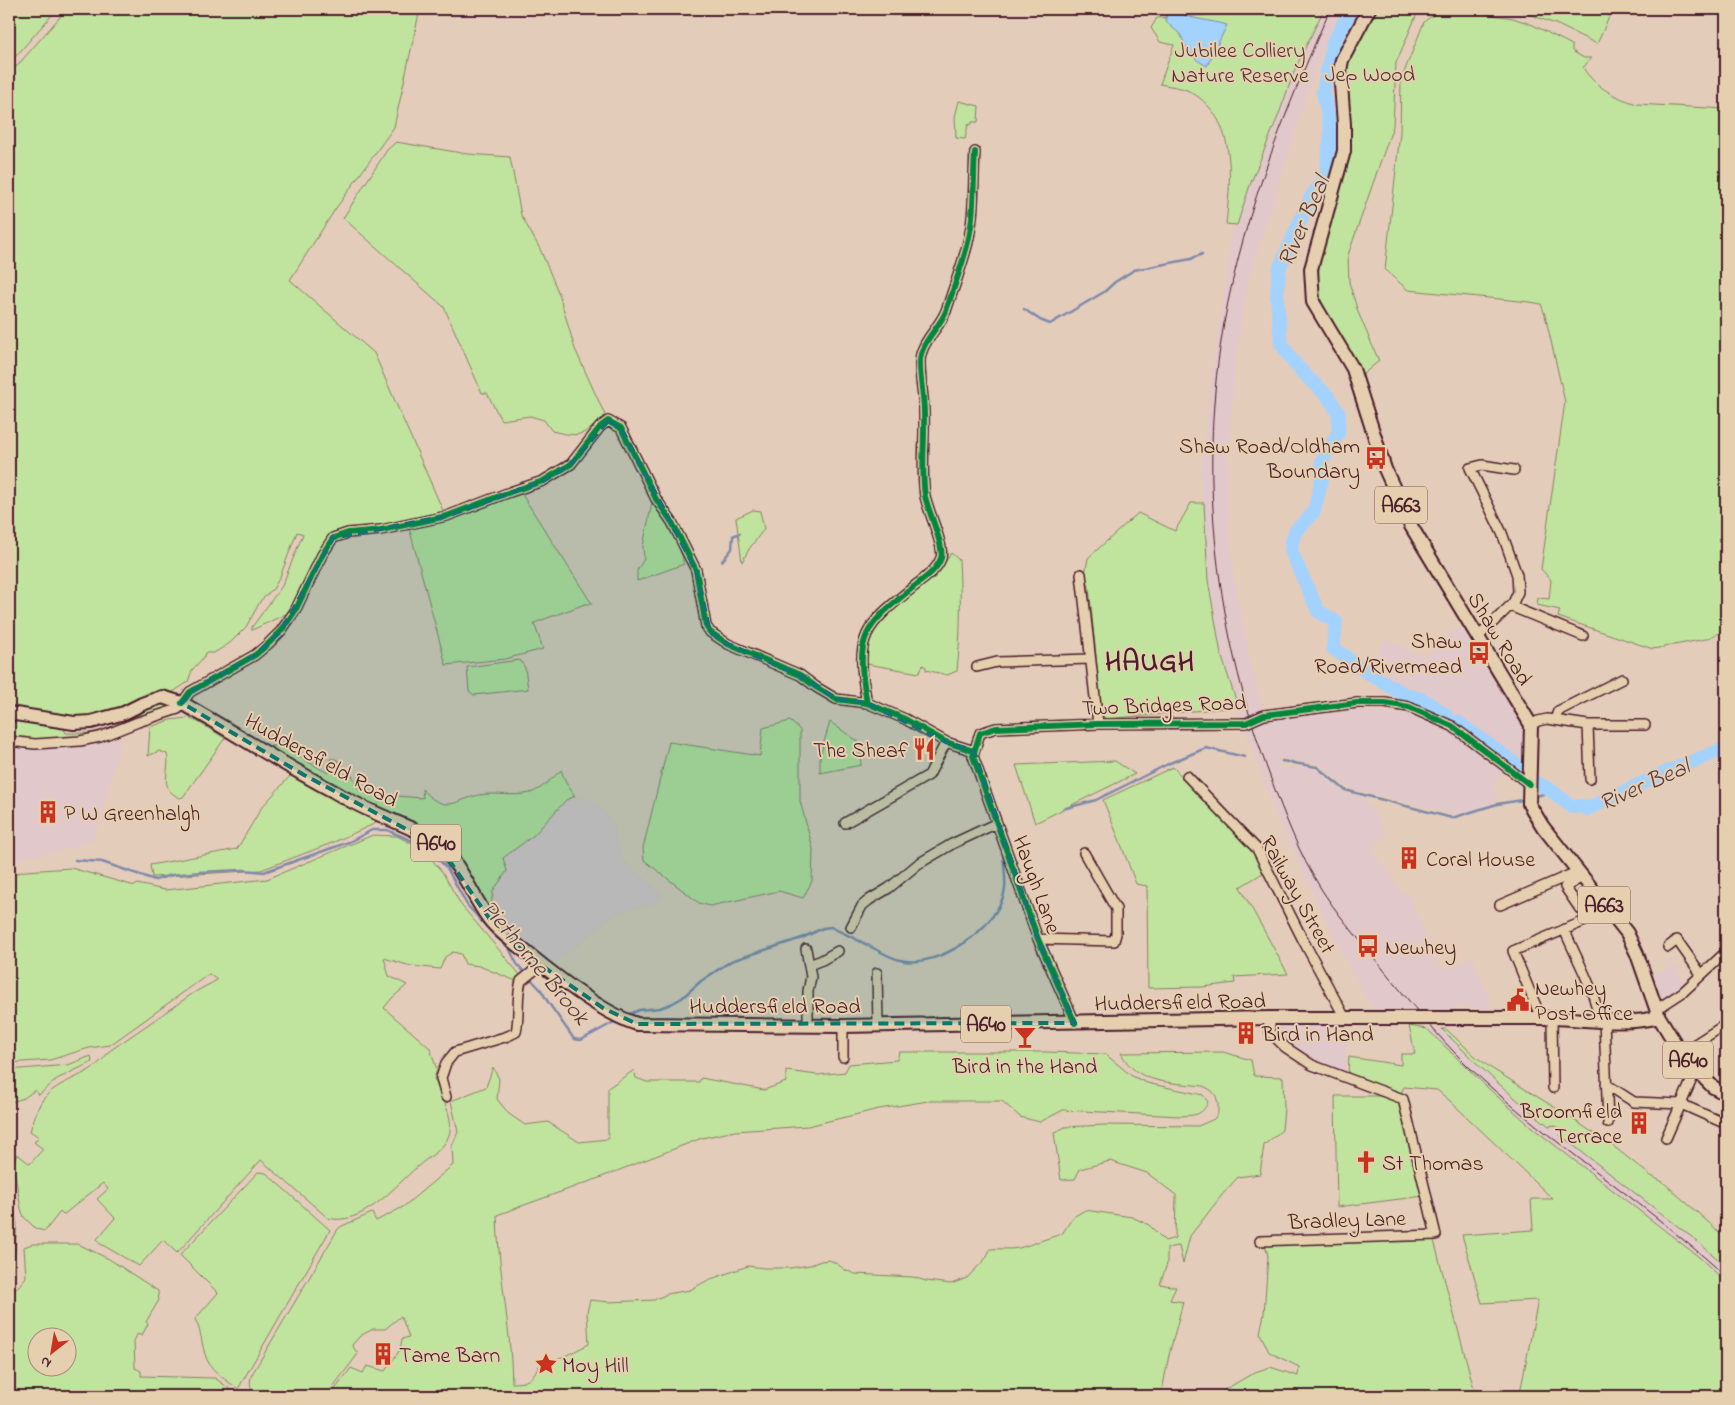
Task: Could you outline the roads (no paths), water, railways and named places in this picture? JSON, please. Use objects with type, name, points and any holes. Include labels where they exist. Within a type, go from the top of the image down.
[{"type":"main road","name":"Shaw Road","points":[[1369,9],[1342,60],[1340,72],[1344,151],[1311,268],[1313,302],[1353,369],[1385,469],[1407,518],[1531,726]]},
{"type":"main road","name":"Huddersfield Road","points":[[9,713],[74,723],[91,722],[124,713],[162,697],[182,703],[304,775],[377,814],[422,834],[440,847],[452,859],[491,921],[538,967],[603,1008],[628,1022],[636,1024],[878,1026],[1270,1018],[1546,1018],[1602,1020],[1650,1019],[1658,1013]]},
{"type":"main road","name":"A663","points":[[1531,726],[1529,804],[1537,820],[1608,911],[1627,932],[1658,1013]]},
{"type":"main road","name":"A640","points":[[1658,1013],[1682,1053],[1696,1070],[1713,1087],[1726,1094]]},
{"type":"street","points":[[867,703],[862,675],[862,654],[865,637],[869,628],[896,601],[930,574],[940,561],[942,555],[942,548],[930,516],[925,495],[924,413],[919,362],[924,347],[943,318],[968,242],[972,213],[974,152]]},
{"type":"street","points":[[9,741],[35,744],[80,741],[100,737],[178,709],[190,692],[255,655],[281,632],[295,611],[322,555],[333,538],[348,533],[381,530],[447,516],[543,481],[571,464],[600,427],[608,421],[621,428],[656,499],[672,522],[696,570],[706,626],[710,632],[728,644],[800,675],[836,699],[867,703],[905,719],[946,742],[974,753]]},
{"type":"street","points":[[1478,637],[1510,606],[1518,592],[1517,575],[1502,533],[1470,468],[1482,465],[1514,470]]},
{"type":"street","points":[[1081,574],[1098,724]]},
{"type":"street","points":[[1510,606],[1583,636]]},
{"type":"street","points":[[976,667],[997,662],[1090,659]]},
{"type":"street","points":[[1555,720],[1558,711],[1622,679]]},
{"type":"street","name":"Two Bridges Road","points":[[974,753],[980,732],[996,728],[1098,724],[1246,723],[1264,715],[1357,703],[1385,703],[1409,707],[1452,726],[1529,784]]},
{"type":"street","points":[[1531,726],[1538,721],[1547,719],[1588,725],[1645,726]]},
{"type":"street","points":[[1588,725],[1590,779]]},
{"type":"street","points":[[845,823],[929,775],[946,742]]},
{"type":"street","name":"Haugh Lane","points":[[974,753],[1038,939],[1075,1023]]},
{"type":"street","name":"Railway Street","points":[[1187,776],[1257,849],[1345,1018]]},
{"type":"street","points":[[851,927],[862,906],[889,888],[918,864],[952,844],[997,823]]},
{"type":"street","points":[[1038,939],[1114,941],[1116,934],[1116,908],[1084,853]]},
{"type":"street","points":[[1580,874],[1565,887],[1580,909],[1600,900]]},
{"type":"street","points":[[1500,904],[1580,874]]},
{"type":"street","points":[[1553,1088],[1546,1018],[1514,951],[1608,911]]},
{"type":"street","points":[[1564,929],[1602,1020],[1608,1123]]},
{"type":"street","points":[[1668,947],[1678,940],[1701,974]]},
{"type":"street","points":[[806,949],[811,977],[808,991],[808,1026]]},
{"type":"street","points":[[809,965],[838,951]]},
{"type":"street","points":[[1658,1013],[1726,952]]},
{"type":"street","points":[[446,1097],[441,1078],[446,1063],[455,1052],[516,1032],[521,982],[538,967]]},
{"type":"street","points":[[877,973],[878,1026]]},
{"type":"street","name":"Bradley Lane","points":[[1260,1241],[1436,1235],[1402,1100],[1312,1065],[1285,1046],[1270,1032],[1270,1018]]},
{"type":"street","points":[[1682,1053],[1726,1024]]},
{"type":"street","points":[[843,1026],[843,1057]]},
{"type":"street","points":[[1666,1138],[1696,1070]]},
{"type":"street","points":[[1606,1084],[1634,1102],[1681,1104],[1726,1124]]},
{"type":"water","points":[[1177,12],[1189,17],[1227,25],[1207,66],[1197,60],[1187,49],[1180,34],[1166,22],[1166,15]]},
{"type":"waterway","points":[[1161,9],[1166,15]]},
{"type":"waterway","name":"River Beal","points":[[1352,9],[1333,43],[1323,92],[1331,131],[1326,176],[1311,197],[1279,269],[1277,298],[1281,343],[1294,363],[1327,395],[1339,414],[1338,434],[1322,461],[1322,479],[1314,511],[1296,530],[1291,551],[1318,611],[1336,622],[1333,648],[1393,688],[1406,695],[1421,699],[1446,715]]},
{"type":"waterway","points":[[1024,309],[1040,320],[1050,324],[1104,292],[1115,282],[1134,270],[1191,259],[1202,254]]},
{"type":"waterway","points":[[722,561],[732,549],[733,536],[740,533]]},
{"type":"waterway","name":"River Beal","points":[[1457,722],[1522,769]]},
{"type":"waterway","name":"Piethorne Brook","points":[[1063,809],[1096,800],[1170,763],[1206,748],[1245,757]]},
{"type":"waterway","name":"River Beal","points":[[1538,783],[1552,791],[1572,807],[1582,806],[1587,809],[1653,778],[1721,750],[1726,752]]},
{"type":"waterway","name":"Piethorne Brook","points":[[1282,761],[1317,767],[1345,790],[1452,818],[1497,804],[1522,800]]},
{"type":"waterway","name":"Piethorne Brook","points":[[1537,796],[1552,791]]},
{"type":"waterway","name":"Piethorne Brook","points":[[75,860],[102,862],[155,880],[172,875],[200,872],[243,870],[264,872],[349,842],[372,830],[387,830],[417,843],[433,854],[447,868],[467,905],[493,934],[509,948],[517,964],[541,990],[574,1039],[581,1040],[616,1021]]},
{"type":"waterway","name":"Piethorne Brook","points":[[628,1015],[639,1010],[660,1008],[671,1004],[682,998],[701,981],[731,961],[802,938],[823,928],[831,927],[900,960],[931,959],[948,952],[964,943],[979,931],[1000,904],[1005,889],[1003,855]]},
{"type":"tram line","points":[[1330,9],[1279,132],[1250,217],[1228,304],[1220,348],[1214,403],[1213,512],[1218,566],[1226,620],[1238,674],[1253,727],[1287,821],[1312,874],[1339,915],[1424,1019],[1456,1054],[1509,1103],[1653,1215],[1726,1277]]},
{"type":"place","name":"Shaw Road/Oldham Boundary","points":[[1376,458]]},
{"type":"place","name":"Shaw Road/Rivermead","points":[[1479,653]]},
{"type":"place","name":"The Sheaf","points":[[924,749]]},
{"type":"place","name":"P W Greenhalgh","points":[[48,812]]},
{"type":"place","name":"Coral House","points":[[1409,858]]},
{"type":"place","name":"Newhey","points":[[1368,946]]},
{"type":"place","name":"Newhey Post Office","points":[[1518,1000]]},
{"type":"place","name":"Bird in Hand","points":[[1246,1033]]},
{"type":"place","name":"Bird in the Hand","points":[[1025,1037]]},
{"type":"place","name":"Broomfield Terrace","points":[[1639,1123]]},
{"type":"place","name":"St Thomas","points":[[1366,1162]]},
{"type":"place","name":"Tame Barn","points":[[383,1354]]},
{"type":"place","name":"Moy Hill","points":[[546,1364]]},
{"type":"district","name":"HAUGH","points":[[1150,660]]},
{"type":"park label","name":"Jubilee Colliery Nature Reserve","points":[[1240,62]]},
{"type":"park label","name":"Jep Wood","points":[[1370,73]]}]
